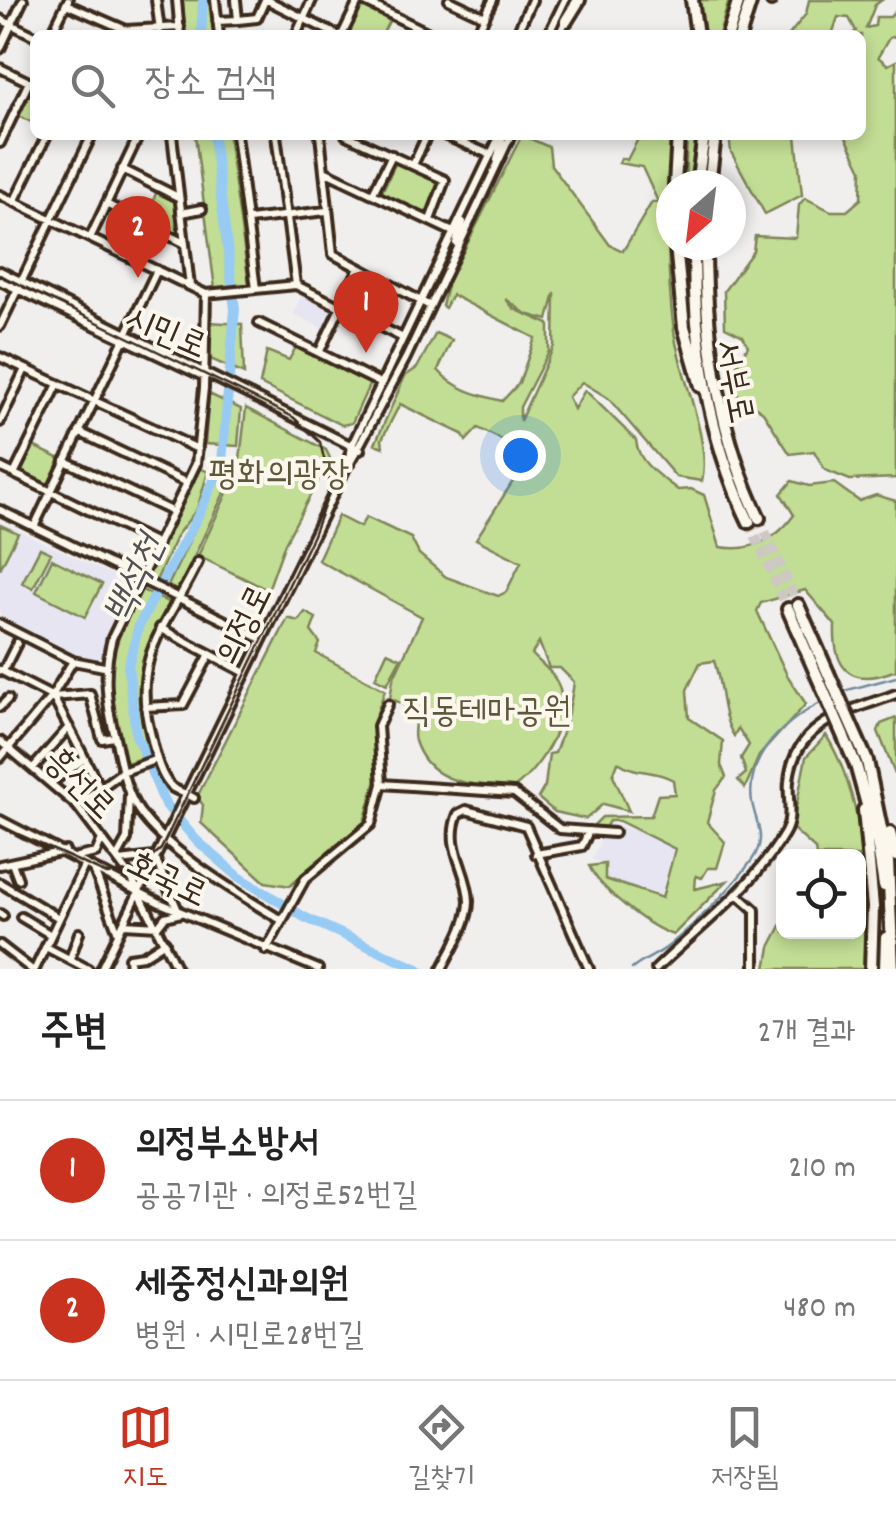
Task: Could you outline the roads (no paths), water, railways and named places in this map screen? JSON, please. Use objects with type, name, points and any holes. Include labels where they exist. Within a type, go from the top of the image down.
[{"type":"highway","points":[[566,20],[577,0]]},
{"type":"highway","points":[[692,0],[696,30]]},
{"type":"highway","points":[[730,30],[739,0]]},
{"type":"highway","points":[[742,30],[751,0]]},
{"type":"highway","points":[[676,170],[678,140]]},
{"type":"highway","points":[[699,170],[703,140]]},
{"type":"highway","points":[[711,170],[714,140]]},
{"type":"highway","points":[[678,260],[687,341],[714,420]]},
{"type":"highway","name":"서부로","points":[[695,260],[699,340],[714,420],[754,520],[717,382],[706,306],[705,260]]},
{"type":"highway","points":[[793,607],[876,795],[896,856]]},
{"type":"highway","points":[[862,763],[874,907],[871,969]]},
{"type":"highway","points":[[861,784],[882,864],[885,969]]},
{"type":"highway","points":[[876,795],[888,862],[893,969]]},
{"type":"street","points":[[0,50],[24,0]]},
{"type":"street","points":[[53,30],[67,2],[126,30],[160,30],[156,0]]},
{"type":"street","points":[[177,0],[180,30]]},
{"type":"street","points":[[215,0],[218,30]]},
{"type":"street","points":[[236,0],[238,20]]},
{"type":"street","points":[[217,21],[257,18],[266,0],[328,30]]},
{"type":"street","points":[[298,30],[312,0]]},
{"type":"street","points":[[342,30],[360,0],[423,30]]},
{"type":"street","points":[[449,0],[484,17]]},
{"type":"street","points":[[478,30],[493,0]]},
{"type":"street","points":[[521,30],[532,0]]},
{"type":"street","points":[[550,30],[564,1]]},
{"type":"street","points":[[0,19],[30,34]]},
{"type":"street","points":[[561,30],[566,20]]},
{"type":"street","points":[[0,68],[30,82]]},
{"type":"street","points":[[0,143],[30,87]]},
{"type":"street","points":[[14,202],[44,140]]},
{"type":"street","points":[[0,326],[90,140]]},
{"type":"street","points":[[90,238],[136,140]]},
{"type":"street","points":[[173,140],[190,286]]},
{"type":"street","points":[[237,140],[249,220],[253,290]]},
{"type":"street","points":[[277,140],[296,285]]},
{"type":"street","points":[[320,140],[333,254],[430,306]]},
{"type":"street","points":[[358,140],[445,180],[430,220]]},
{"type":"street","points":[[413,165],[425,140]]},
{"type":"street","points":[[454,140],[489,157],[502,140],[496,166]]},
{"type":"street","name":"의정로","points":[[166,837],[346,468],[352,445],[498,140]]},
{"type":"street","name":"의정로","points":[[346,468],[360,450],[509,140]]},
{"type":"street","points":[[373,193],[392,155]]},
{"type":"street","points":[[122,169],[179,198]]},
{"type":"street","points":[[322,170],[453,232],[463,222],[455,252]]},
{"type":"street","points":[[0,195],[209,294],[296,285],[402,338]]},
{"type":"street","points":[[106,204],[184,243]]},
{"type":"street","points":[[181,212],[202,209]]},
{"type":"street","points":[[249,220],[326,211]]},
{"type":"street","points":[[34,527],[157,270]]},
{"type":"street","points":[[319,353],[358,270]]},
{"type":"street","name":"시민로","points":[[0,271],[20,286],[352,445]]},
{"type":"street","name":"시민로","points":[[0,281],[20,286]]},
{"type":"street","points":[[209,294],[203,368],[207,377],[198,450],[186,484],[112,638],[104,667],[122,772],[129,793],[147,821],[225,886],[281,920]]},
{"type":"street","points":[[260,322],[382,384]]},
{"type":"street","name":"시민로","points":[[125,336],[203,368]]},
{"type":"street","points":[[0,357],[198,450]]},
{"type":"street","points":[[0,422],[25,369]]},
{"type":"street","points":[[14,474],[58,384]]},
{"type":"street","points":[[78,432],[186,484]]},
{"type":"street","points":[[352,445],[360,450]]},
{"type":"street","points":[[65,460],[172,512]]},
{"type":"street","points":[[0,467],[158,544]]},
{"type":"street","points":[[0,510],[262,639]]},
{"type":"street","points":[[175,597],[182,596],[198,562]]},
{"type":"street","points":[[175,597],[146,663],[145,707],[157,758],[170,786],[188,798]]},
{"type":"street","points":[[0,624],[72,661],[104,667]]},
{"type":"street","points":[[160,628],[246,672]]},
{"type":"street","points":[[17,643],[2,671],[52,697],[90,694],[102,739],[114,737]]},
{"type":"street","points":[[145,707],[183,705],[210,654]]},
{"type":"street","points":[[0,758],[52,697],[72,661]]},
{"type":"street","points":[[656,969],[738,896],[786,832],[790,772],[802,747],[827,718],[896,694]]},
{"type":"street","points":[[52,697],[99,786]]},
{"type":"street","points":[[0,707],[8,699]]},
{"type":"street","points":[[266,950],[305,879],[371,824],[382,784],[378,726],[388,704]]},
{"type":"street","points":[[34,767],[68,728]]},
{"type":"street","name":"흥선로","points":[[0,741],[52,782],[102,838],[139,892],[177,969]]},
{"type":"street","points":[[52,782],[84,758]]},
{"type":"street","points":[[77,806],[122,772],[157,758]]},
{"type":"street","points":[[382,784],[514,793],[560,829],[614,832]]},
{"type":"street","points":[[129,793],[127,839],[118,859],[141,861],[157,856]]},
{"type":"street","points":[[454,969],[443,967],[468,911],[469,896],[452,836],[458,814],[466,810],[526,826],[589,969]]},
{"type":"street","name":"호국로","points":[[0,820],[139,892],[266,950],[318,969]]},
{"type":"street","points":[[536,854],[582,846],[590,832]]},
{"type":"street","points":[[101,969],[166,837]]},
{"type":"street","points":[[77,857],[96,853],[102,838]]},
{"type":"street","points":[[0,865],[66,851]]},
{"type":"street","points":[[123,924],[158,926],[165,917],[181,911],[157,856]]},
{"type":"street","points":[[12,862],[18,879]]},
{"type":"street","points":[[0,945],[36,968],[87,865],[102,883],[118,935]]},
{"type":"street","points":[[0,883],[59,918]]},
{"type":"street","points":[[738,896],[755,910],[756,969]]},
{"type":"street","points":[[21,917],[52,935]]},
{"type":"street","points":[[70,959],[80,933]]},
{"type":"street","points":[[130,969],[129,958],[143,956],[165,942]]},
{"type":"street","points":[[46,947],[88,969]]},
{"type":"waterway","name":"백석천","points":[[201,30],[203,0]]},
{"type":"waterway","name":"백석천","points":[[214,140],[235,309],[222,462],[200,512],[139,625],[128,666],[136,735],[165,804],[196,840],[239,877],[304,917],[418,969]]},
{"type":"waterway","points":[[840,692],[896,677]]},
{"type":"waterway","points":[[632,969],[667,948],[693,925],[752,860],[760,838],[752,802],[755,769],[783,729],[824,701]]},
{"type":"tunnel","points":[[759,518],[798,605]]},
{"type":"tunnel","points":[[749,522],[788,609]]},
{"type":"tram line","points":[[0,275],[293,417],[320,442],[331,488],[313,535],[161,849],[137,871],[107,874],[0,826]]},
{"type":"place","name":"세중정신과의원","points":[[138,278]]},
{"type":"place","name":"의정부소방서","points":[[366,353]]},
{"type":"park label","name":"평화의광장","points":[[279,472]]},
{"type":"park label","name":"직동테마공원","points":[[487,709]]}]
